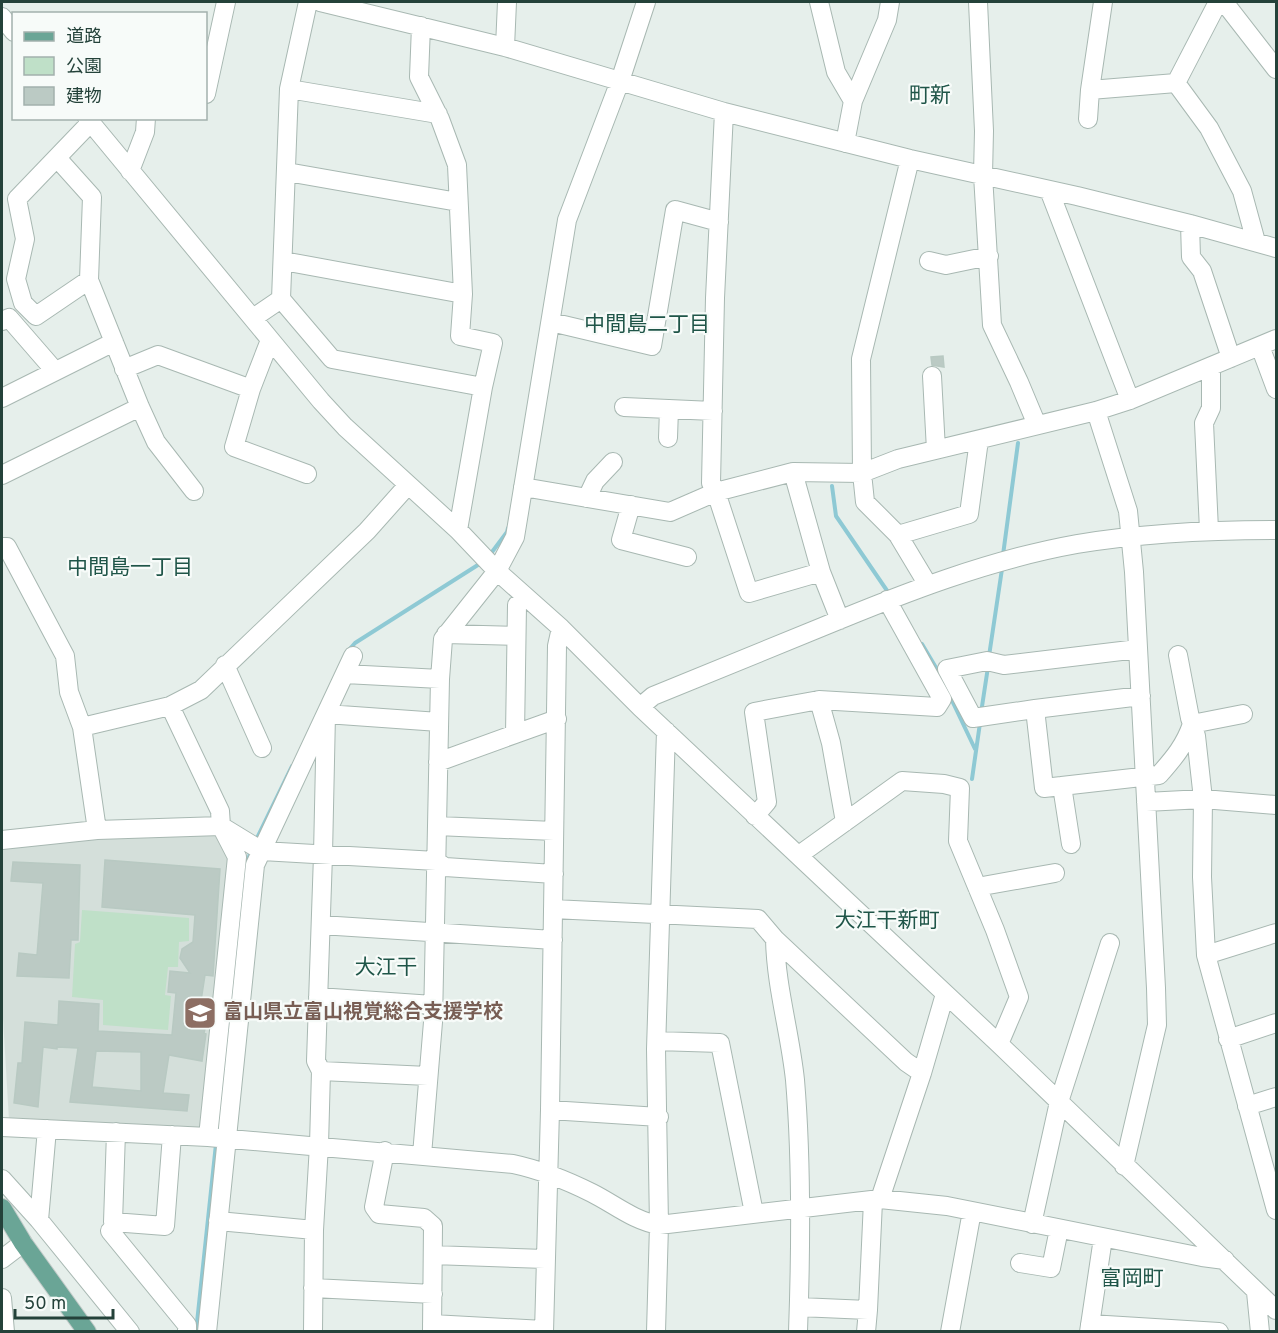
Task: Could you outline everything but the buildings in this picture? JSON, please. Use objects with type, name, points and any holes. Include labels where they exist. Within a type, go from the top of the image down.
[{"type":"main road","points":[[2,1208],[23,1244],[87,1332]]},
{"type":"street","points":[[207,89],[226,2]]},
{"type":"street","points":[[308,2],[290,89],[281,299],[332,359],[483,387]]},
{"type":"street","points":[[320,2],[372,8],[421,26],[505,47],[724,112],[910,159],[1190,224],[1276,248]]},
{"type":"street","points":[[505,47],[507,2]]},
{"type":"street","points":[[422,1155],[433,1005],[440,680],[443,639],[497,571],[515,537],[567,220],[615,79],[646,2]]},
{"type":"street","points":[[819,2],[836,72],[853,101]]},
{"type":"street","points":[[845,143],[853,101],[887,20],[890,2]]},
{"type":"street","points":[[978,2],[983,175],[992,325],[1037,425]]},
{"type":"street","points":[[1088,118],[1103,2]]},
{"type":"street","points":[[1176,83],[1218,2]]},
{"type":"street","points":[[1224,2],[1276,69]]},
{"type":"street","points":[[2,17],[12,30]]},
{"type":"street","points":[[421,26],[419,77],[438,114],[457,165],[464,294],[460,336],[493,343],[458,530]]},
{"type":"street","points":[[1090,90],[1176,83]]},
{"type":"street","points":[[1176,83],[1209,128],[1242,191],[1256,242]]},
{"type":"street","points":[[290,89],[438,114]]},
{"type":"street","points":[[724,112],[711,483],[717,492],[749,593],[821,572]]},
{"type":"street","points":[[130,171],[145,132],[146,120]]},
{"type":"street","points":[[88,280],[36,316],[22,303],[16,279],[25,239],[16,200],[57,158],[88,121],[337,418],[458,530],[497,571],[561,628],[640,707],[999,1044],[1276,1310]]},
{"type":"street","points":[[57,158],[92,197],[88,280],[124,369],[156,442],[194,491]]},
{"type":"street","points":[[910,159],[861,359],[862,473],[865,502],[898,535],[928,585]]},
{"type":"street","points":[[287,172],[458,202]]},
{"type":"street","points":[[1049,190],[1130,400]]},
{"type":"street","points":[[551,322],[652,346],[675,210],[719,222]]},
{"type":"street","points":[[1190,224],[1191,257],[1202,271],[1231,358]]},
{"type":"street","points":[[929,261],[946,265],[989,256]]},
{"type":"street","points":[[283,261],[464,294]]},
{"type":"street","points":[[253,318],[281,299]]},
{"type":"street","points":[[2,321],[9,318],[55,371]]},
{"type":"street","points":[[270,340],[251,389],[234,447],[307,474]]},
{"type":"street","points":[[2,398],[114,342]]},
{"type":"street","points":[[524,488],[669,512],[717,492],[793,472],[862,473],[898,459],[1096,411],[1130,400],[1268,343],[1276,389]]},
{"type":"street","points":[[124,369],[158,355],[251,389]]},
{"type":"street","points":[[1209,531],[1204,423],[1211,408],[1211,367]]},
{"type":"street","points":[[932,376],[936,450]]},
{"type":"street","points":[[2,475],[140,407]]},
{"type":"street","points":[[624,407],[713,411]]},
{"type":"street","points":[[668,438],[669,409]]},
{"type":"street","points":[[1096,411],[1128,511],[1141,696],[1143,776],[1157,1025],[1124,1166]]},
{"type":"street","points":[[898,535],[969,514],[979,440]]},
{"type":"street","points":[[586,498],[595,481],[613,462]]},
{"type":"street","points":[[793,472],[821,572],[840,620]]},
{"type":"street","points":[[82,727],[170,706],[201,690],[367,531],[408,485]]},
{"type":"street","points":[[630,505],[621,540],[687,557]]},
{"type":"street","points":[[640,707],[653,696],[887,600],[1012,559],[1130,536],[1276,530]]},
{"type":"street","points":[[3,543],[65,656],[69,692],[82,727],[97,830]]},
{"type":"street","points":[[755,816],[767,802],[754,712],[819,700],[937,707],[942,699],[887,600]]},
{"type":"street","points":[[515,734],[517,605]]},
{"type":"street","points":[[385,1151],[374,1207],[379,1214],[424,1218],[433,1226],[432,1328],[544,1331],[544,1259],[550,1110],[557,646],[561,628]]},
{"type":"street","points":[[447,634],[516,636]]},
{"type":"street","points":[[1138,649],[1004,665],[987,662],[947,669],[973,718],[1141,696]]},
{"type":"street","points":[[1178,655],[1196,736],[1203,799],[1202,877],[1206,955],[1247,1106],[1270,1165],[1276,1210]]},
{"type":"street","points":[[207,1332],[255,865],[353,656]]},
{"type":"street","points":[[225,665],[262,747]]},
{"type":"street","points":[[345,674],[440,680]]},
{"type":"street","points":[[819,700],[831,743],[845,822]]},
{"type":"street","points":[[170,706],[219,811],[221,826],[237,857],[208,1137]]},
{"type":"street","points":[[1035,709],[1044,788],[1159,775],[1177,755],[1186,741],[1192,724]]},
{"type":"street","points":[[326,714],[439,722]]},
{"type":"street","points":[[313,1332],[314,1230],[321,1071],[316,1061],[326,714]]},
{"type":"street","points":[[1192,724],[1243,714]]},
{"type":"street","points":[[438,762],[556,719]]},
{"type":"street","points":[[656,1332],[659,1225],[657,1041],[666,731]]},
{"type":"street","points":[[799,855],[902,781],[944,784],[960,788],[958,841],[978,887],[1019,997],[999,1044]]},
{"type":"street","points":[[1062,786],[1071,844]]},
{"type":"street","points":[[1146,802],[1203,799],[1276,805]]},
{"type":"street","points":[[2,840],[97,830],[221,826],[262,851],[436,861],[444,867],[554,874]]},
{"type":"street","points":[[437,826],[554,831]]},
{"type":"street","points":[[978,887],[1055,873]]},
{"type":"street","points":[[553,909],[758,919],[775,939],[906,1062],[922,1073]]},
{"type":"street","points":[[321,925],[553,940]]},
{"type":"street","points":[[1206,955],[1276,933]]},
{"type":"street","points":[[775,939],[776,967],[794,1077],[799,1139],[798,1332]]},
{"type":"street","points":[[1032,1224],[1059,1102],[1110,943]]},
{"type":"street","points":[[866,1332],[877,1200],[922,1073],[945,994]]},
{"type":"street","points":[[318,997],[433,1005]]},
{"type":"street","points":[[1228,1039],[1276,1023]]},
{"type":"street","points":[[657,1041],[720,1043],[754,1213]]},
{"type":"street","points":[[321,1071],[428,1076]]},
{"type":"street","points":[[1247,1106],[1276,1097]]},
{"type":"street","points":[[550,1110],[659,1117]]},
{"type":"street","points":[[2,1127],[319,1145],[513,1164],[547,1172],[592,1193],[646,1223],[659,1225],[877,1200],[947,1206],[1226,1260]]},
{"type":"street","points":[[39,1220],[47,1129]]},
{"type":"street","points":[[116,1132],[113,1222],[165,1226],[172,1135]]},
{"type":"street","points":[[2,1179],[39,1220],[130,1332]]},
{"type":"street","points":[[950,1332],[972,1211]]},
{"type":"street","points":[[218,1221],[314,1230]]},
{"type":"street","points":[[1020,1263],[1051,1269],[1059,1229]]},
{"type":"street","points":[[110,1231],[187,1325],[187,1332]]},
{"type":"street","points":[[1103,1238],[1089,1328],[1219,1332]]},
{"type":"street","points":[[2,1259],[23,1244]]},
{"type":"street","points":[[433,1255],[544,1259]]},
{"type":"street","points":[[313,1288],[433,1293]]},
{"type":"street","points":[[1256,1292],[1260,1332]]},
{"type":"street","points":[[2,1298],[5,1332]]},
{"type":"street","points":[[799,1307],[868,1310]]},
{"type":"shaded area","points":[[212,831],[232,861],[205,1130],[9,1120],[2,1001],[2,845]]},
{"type":"green space","points":[[82,910],[189,918],[189,941],[179,942],[178,967],[168,967],[165,995],[171,996],[168,1030],[103,1025],[103,1000],[72,997],[75,944],[80,942]]},
{"type":"waterway","points":[[1003,555],[1018,443]]},
{"type":"waterway","points":[[832,486],[836,516],[890,595]]},
{"type":"waterway","points":[[489,556],[508,528]]},
{"type":"waterway","points":[[348,651],[355,643],[481,563]]},
{"type":"waterway","points":[[989,656],[1002,569]]},
{"type":"waterway","points":[[922,644],[938,671],[975,749]]},
{"type":"waterway","points":[[981,713],[988,667]]},
{"type":"waterway","points":[[972,779],[980,723]]},
{"type":"waterway","points":[[256,840],[292,766]]},
{"type":"waterway","points":[[244,877],[251,849]]},
{"type":"waterway","points":[[196,1332],[216,1144]]},
{"type":"place","name":"富山県立富山視覚総合支援学校","points":[[200,1013]]},
{"type":"district","name":"町新","points":[[930,96]]},
{"type":"district","name":"中間島二丁目","points":[[647,325]]},
{"type":"district","name":"中間島一丁目","points":[[130,568]]},
{"type":"district","name":"大江干新町","points":[[887,921]]},
{"type":"district","name":"大江干","points":[[386,968]]},
{"type":"district","name":"富岡町","points":[[1132,1279]]}]
